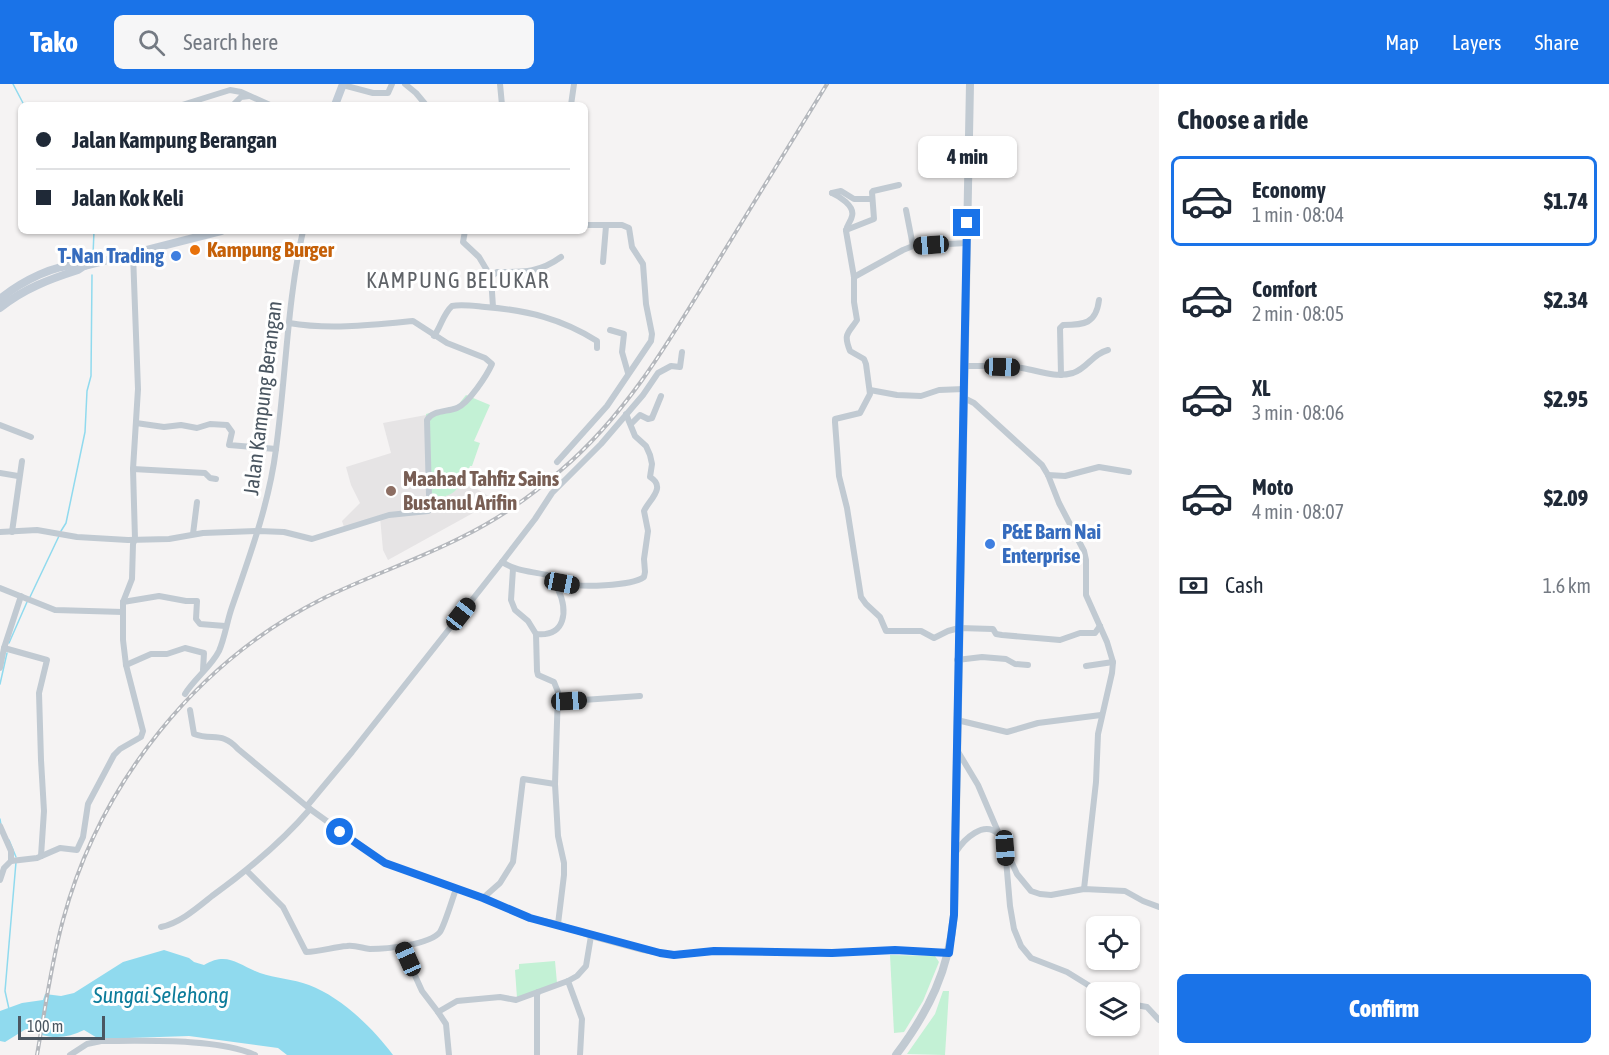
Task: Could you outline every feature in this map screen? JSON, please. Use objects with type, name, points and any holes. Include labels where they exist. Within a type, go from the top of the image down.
[{"type":"main road","points":[[336,102],[343,84]]},
{"type":"main road","points":[[0,310],[3,298],[26,280],[76,264],[84,266],[209,234]]},
{"type":"street","points":[[343,84],[373,93],[388,93],[392,84]]},
{"type":"street","points":[[405,84],[423,102]]},
{"type":"street","points":[[500,84],[502,102]]},
{"type":"street","points":[[571,102],[574,84]]},
{"type":"street","points":[[896,1055],[923,1015],[949,953],[954,915],[957,660],[970,84]]},
{"type":"street","points":[[191,102],[228,90],[237,91],[263,102]]},
{"type":"street","points":[[238,102],[241,98],[250,96]]},
{"type":"street","points":[[846,231],[848,228],[872,220],[874,217],[873,191],[899,185]]},
{"type":"street","points":[[872,199],[854,199],[841,191],[832,193],[847,204],[853,215],[847,224],[846,231],[854,277],[857,320],[848,331],[846,338],[850,351],[864,359],[866,363],[870,390],[869,397],[860,413],[835,419],[839,476],[847,508],[861,597],[880,617],[886,631],[921,631],[934,638],[959,628],[993,629],[996,634],[1002,635],[1060,640],[1080,633],[1095,633],[1100,626]]},
{"type":"street","points":[[906,210],[913,246]]},
{"type":"street","points":[[557,462],[607,406],[651,341],[652,334],[646,304],[643,264],[632,247],[629,228],[622,225],[588,225]]},
{"type":"street","points":[[603,262],[606,226]]},
{"type":"street","name":"Jalan Kampung Berangan","points":[[185,694],[218,653],[270,491],[289,323],[303,234]]},
{"type":"street","points":[[464,234],[463,243],[479,256],[491,277],[493,307]]},
{"type":"street","points":[[854,277],[913,246],[966,243]]},
{"type":"street","points":[[0,880],[2,867],[14,861],[40,856],[60,848],[75,851],[79,848],[88,804],[114,755],[141,737],[143,731],[126,665],[123,640],[123,602],[132,579],[135,539],[134,469],[138,389],[132,254]]},
{"type":"street","points":[[491,277],[497,272],[528,272],[541,269],[561,257]]},
{"type":"street","points":[[1061,375],[1060,328],[1063,325],[1076,325],[1090,321],[1097,312],[1099,300]]},
{"type":"street","points":[[434,336],[446,312],[452,306],[493,307],[528,311],[556,319],[597,341],[597,348]]},
{"type":"street","points":[[289,323],[379,325],[413,321],[434,336],[485,358],[492,364],[487,376],[460,407],[431,414],[427,420],[429,495]]},
{"type":"street","points":[[610,330],[624,334],[622,352],[628,373]]},
{"type":"street","points":[[964,366],[1020,368],[1048,375],[1061,375],[1078,370],[1097,354],[1108,350]]},
{"type":"street","points":[[161,927],[168,926],[191,912],[247,871],[295,826],[502,562],[535,519],[552,492],[601,444],[643,395],[658,373],[671,366],[680,367],[682,352]]},
{"type":"street","points":[[870,390],[897,395],[921,396],[939,390],[964,394],[1042,465],[1084,551],[1086,595],[1113,662],[1098,734],[1095,791],[1084,889]]},
{"type":"street","points":[[631,424],[641,415],[648,419],[652,418],[661,396]]},
{"type":"street","points":[[502,562],[513,569],[550,576],[562,583],[589,586],[635,581],[644,577],[648,531],[644,511],[655,496],[657,487],[656,481],[650,475],[652,464],[650,455],[646,446],[635,436],[626,414]]},
{"type":"street","points":[[136,423],[196,428],[210,424],[227,425],[232,432],[229,445],[276,449]]},
{"type":"street","points":[[0,425],[31,437]]},
{"type":"street","points":[[12,532],[22,460]]},
{"type":"street","points":[[1048,475],[1065,476],[1099,467],[1128,472]]},
{"type":"street","points":[[134,469],[206,473],[210,478],[216,479]]},
{"type":"street","points":[[0,473],[18,476]]},
{"type":"street","points":[[193,534],[197,502]]},
{"type":"street","points":[[0,532],[37,530],[104,539],[169,539],[193,534],[259,531],[284,532],[312,539],[389,515],[428,512]]},
{"type":"street","points":[[513,569],[512,605],[528,621],[536,634],[538,675],[557,685],[559,706],[555,784],[558,836],[564,869],[558,924]]},
{"type":"street","points":[[536,634],[546,635],[556,630],[563,618],[561,598],[550,576]]},
{"type":"street","points":[[0,588],[55,610],[123,612]]},
{"type":"street","points":[[0,668],[21,596]]},
{"type":"street","points":[[123,602],[159,596],[197,601],[196,619],[200,624],[225,627]]},
{"type":"street","points":[[4,648],[47,660],[39,693],[40,760],[44,811],[40,856]]},
{"type":"street","points":[[126,665],[151,654],[167,654],[185,648],[204,653],[203,670]]},
{"type":"street","points":[[957,660],[982,657],[1006,659],[1015,664],[1028,665]]},
{"type":"street","points":[[1086,666],[1113,662]]},
{"type":"street","points":[[559,706],[569,701],[640,696]]},
{"type":"street","points":[[190,710],[194,734],[225,738],[230,741],[308,807],[385,863],[483,898],[530,918],[558,924],[591,936],[643,950],[674,955],[714,951],[832,953],[895,950],[949,953]]},
{"type":"street","points":[[957,720],[1007,732],[1038,723],[1101,715]]},
{"type":"street","points":[[956,750],[978,785],[1017,874],[1031,891],[1051,895],[1084,889],[1125,891],[1159,907]]},
{"type":"street","points":[[483,898],[500,883],[513,862],[523,779],[555,784]]},
{"type":"street","points":[[0,826],[14,861]]},
{"type":"street","points":[[955,852],[967,838],[978,831],[987,829],[1000,836]]},
{"type":"street","points":[[1005,848],[1010,906],[1014,929],[1021,946],[1031,958],[1066,972],[1086,984]]},
{"type":"street","points":[[247,871],[287,913],[306,952],[355,945],[368,949],[402,947],[428,940],[439,934],[456,889]]},
{"type":"street","points":[[438,1012],[457,1001],[500,997],[516,1000],[568,981],[577,976],[586,966],[591,936]]},
{"type":"street","points":[[402,947],[422,991],[446,1024],[449,1055]]},
{"type":"street","points":[[568,981],[582,1019],[580,1055]]},
{"type":"street","points":[[537,1055],[538,992]]},
{"type":"street","points":[[1140,1006],[1147,1008],[1159,1020]]},
{"type":"street","points":[[70,1055],[87,1044],[100,1041],[218,1045],[246,1050],[255,1055]]},
{"type":"shaded area","name":"Maahad Tahfiz Sains Bustanul Arifin","points":[[426,415],[427,496],[446,496],[462,486],[472,486],[490,497],[473,513],[388,560],[383,550],[380,517],[344,527],[342,521],[360,503],[351,485],[346,467],[391,453],[383,423]]},
{"type":"green space","points":[[466,395],[490,405],[474,441],[480,443],[472,466],[455,491],[444,497],[427,496],[426,414],[458,405]]},
{"type":"green space","points":[[890,955],[935,956],[939,962],[923,1001],[904,1032],[894,1033]]},
{"type":"green space","points":[[555,961],[557,983],[517,998],[515,970],[519,969],[519,964]]},
{"type":"green space","points":[[943,991],[949,991],[945,1055],[907,1054],[935,1014]]},
{"type":"water","name":"Sungai Selehong","points":[[164,950],[204,965],[226,959],[260,973],[303,983],[321,990],[356,1014],[393,1055],[287,1055],[278,1048],[189,1036],[99,1039],[84,1030],[63,1037],[55,1037],[26,1029],[5,1042],[0,1041],[0,1011],[22,1003],[43,1000],[45,994],[61,996],[74,993],[123,962]]},
{"type":"waterway","points":[[13,84],[22,102]]},
{"type":"waterway","points":[[93,255],[94,234]]},
{"type":"waterway","points":[[61,531],[66,523],[85,432],[87,391],[91,376],[92,275]]},
{"type":"waterway","points":[[30,597],[59,536]]},
{"type":"waterway","points":[[9,643],[27,602]]},
{"type":"waterway","points":[[0,684],[7,653]]},
{"type":"waterway","points":[[0,819],[1,825]]},
{"type":"waterway","points":[[9,840],[16,857]]},
{"type":"waterway","points":[[9,1009],[5,991],[16,862]]},
{"type":"railway","points":[[37,1055],[59,937],[80,869],[102,821],[128,775],[160,731],[195,691],[235,656],[278,624],[324,598],[445,545],[488,523],[537,490],[583,450],[624,404],[661,353],[827,84]]},
{"type":"place","name":"Kampung Burger","points":[[195,250]]},
{"type":"place","name":"T-Nan Trading","points":[[176,256]]},
{"type":"place","name":"Maahad Tahfiz Sains Bustanul Arifin","points":[[391,491]]},
{"type":"place","name":"P&E Barn Nai Enterprise","points":[[990,544]]},
{"type":"district","name":"KAMPUNG BELUKAR","points":[[458,280]]},
{"type":"route","points":[[340,832],[385,863],[483,898],[530,918],[558,924],[591,936],[643,950],[674,955],[714,951],[832,953],[895,950],[949,953],[954,915],[967,223]]}]
